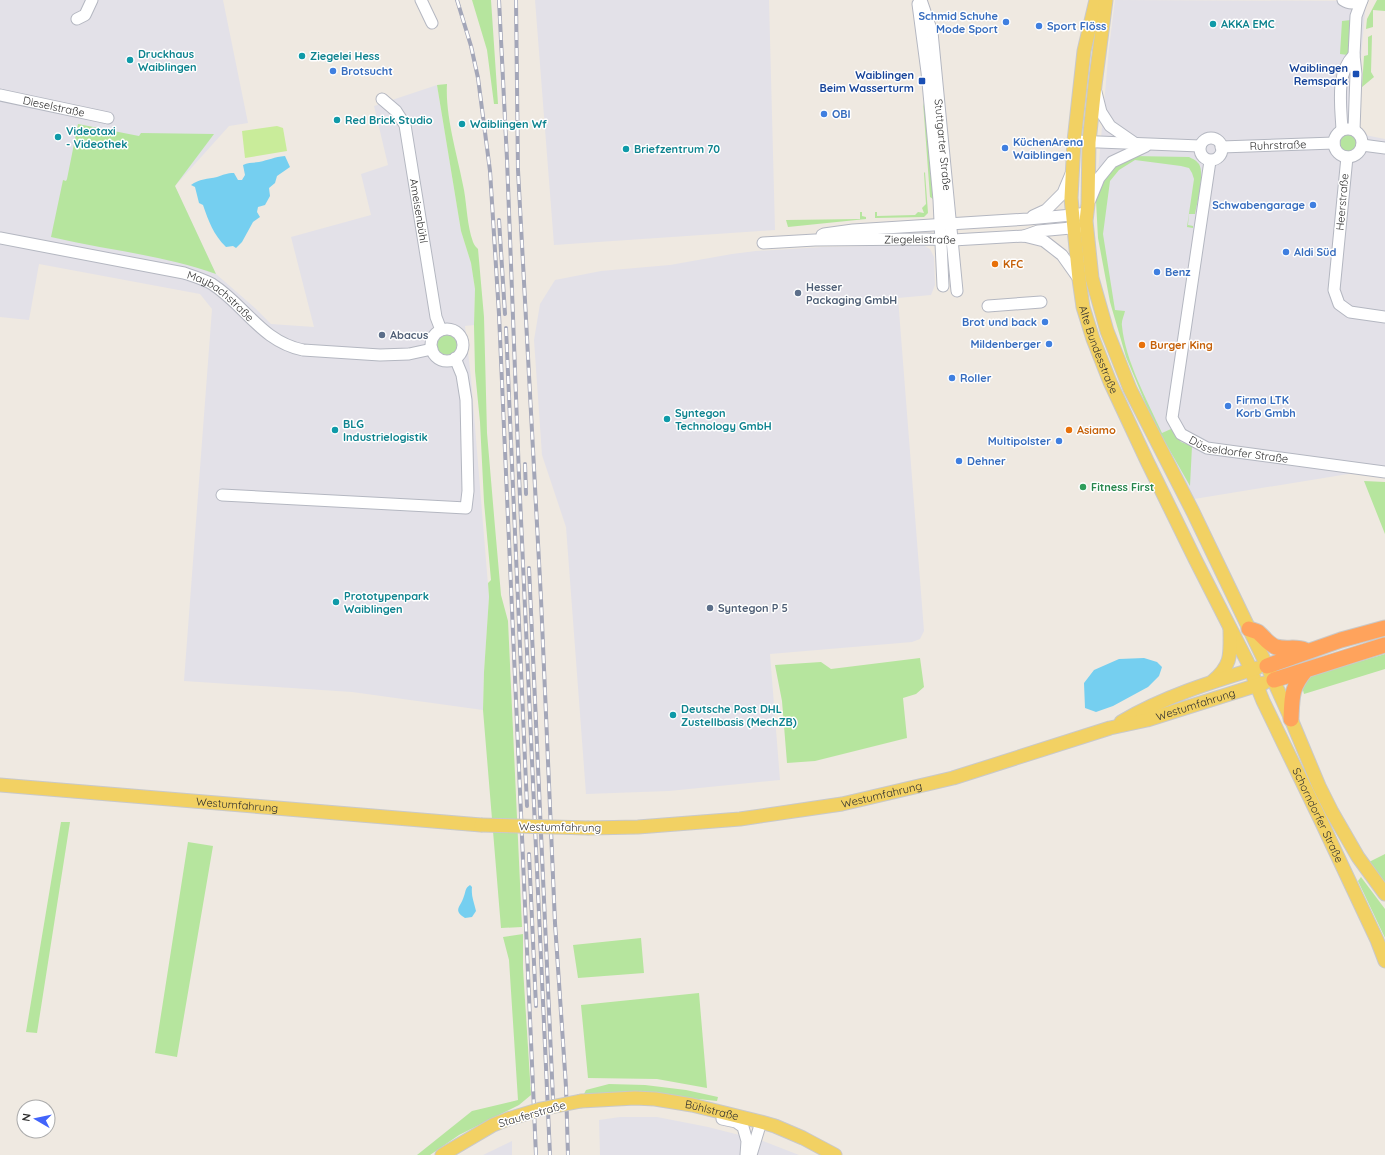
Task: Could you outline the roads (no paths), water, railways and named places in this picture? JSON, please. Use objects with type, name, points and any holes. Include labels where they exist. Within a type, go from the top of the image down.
[{"type":"highway","points":[[1267,666],[1356,636],[1385,628]]},
{"type":"highway","points":[[1249,629],[1258,632],[1268,642],[1276,646],[1284,648],[1299,647],[1308,652]]},
{"type":"highway","points":[[1274,680],[1385,645]]},
{"type":"highway","points":[[1291,719],[1292,692],[1306,670]]},
{"type":"main road","name":"Alte Bundesstraße","points":[[1096,0],[1084,51],[1072,172],[1073,222],[1083,307],[1093,339],[1110,382],[1195,560],[1230,625],[1250,670]]},
{"type":"main road","name":"Alte Bundesstraße","points":[[1106,0],[1094,85],[1089,142],[1087,226],[1092,278],[1107,331],[1130,389],[1193,512],[1267,666]]},
{"type":"main road","points":[[1210,684],[1222,674],[1228,663],[1230,651],[1230,625]]},
{"type":"main road","name":"Westumfahrung","points":[[1110,728],[1159,702],[1250,670],[1267,666]]},
{"type":"main road","name":"Schorndorfer Straße","points":[[1267,666],[1319,786],[1332,812],[1358,857],[1385,894]]},
{"type":"main road","name":"Schorndorfer Straße","points":[[1250,670],[1266,708],[1367,919],[1385,961]]},
{"type":"main road","name":"Westumfahrung","points":[[0,785],[481,825],[589,828],[638,827],[712,822],[842,804],[953,778],[1110,728],[1147,720],[1274,680]]},
{"type":"main road","name":"Bühlstraße","points":[[581,1101],[635,1098],[655,1099],[686,1104],[762,1122],[803,1138],[835,1155]]},
{"type":"main road","name":"Stauferstraße","points":[[442,1155],[493,1125],[508,1119],[541,1109],[581,1101]]},
{"type":"street","points":[[77,19],[85,14],[92,0]]},
{"type":"street","points":[[421,0],[432,23]]},
{"type":"street","name":"Stuttgarter Straße","points":[[917,0],[944,201],[935,218],[925,226]]},
{"type":"street","name":"Stuttgarter Straße","points":[[921,0],[932,32],[946,225],[953,240],[957,291]]},
{"type":"street","points":[[1344,1],[1355,3],[1362,0]]},
{"type":"street","points":[[1354,130],[1356,74],[1354,55],[1356,16],[1362,0]]},
{"type":"street","points":[[1344,1],[1356,16]]},
{"type":"street","points":[[1342,130],[1342,75],[1350,59],[1354,55]]},
{"type":"street","points":[[1094,85],[1100,112],[1110,126],[1136,144]]},
{"type":"street","name":"Dieselstraße","points":[[0,95],[108,118]]},
{"type":"street","name":"Ameisenbühl","points":[[382,99],[396,111],[405,125],[436,317],[441,330]]},
{"type":"street","points":[[1342,130],[1354,130],[1360,136],[1362,145],[1358,153],[1347,157],[1339,154],[1336,151],[1334,143],[1336,136],[1342,130]]},
{"type":"street","points":[[1212,138],[1217,140],[1221,147],[1220,155],[1210,161],[1200,154],[1200,146],[1202,142],[1207,139],[1212,138]]},
{"type":"street","points":[[1074,141],[1200,146]]},
{"type":"street","name":"Ruhrstraße","points":[[1221,147],[1334,143]]},
{"type":"street","points":[[1088,208],[1098,178],[1112,162],[1149,145]]},
{"type":"street","points":[[1362,145],[1385,148]]},
{"type":"street","name":"Heerstraße","points":[[1347,157],[1334,290],[1339,304],[1350,312],[1385,317]]},
{"type":"street","name":"Düsseldorfer Straße","points":[[1210,161],[1172,418],[1180,434],[1208,448],[1385,472]]},
{"type":"street","name":"Ziegeleistraße","points":[[1028,219],[1046,210],[1063,193],[1072,172]]},
{"type":"street","name":"Ziegeleistraße","points":[[944,201],[967,223]]},
{"type":"street","name":"Ziegeleistraße","points":[[763,243],[815,240],[953,240],[1024,236],[1073,222],[1088,208]]},
{"type":"street","name":"Ziegeleistraße","points":[[815,240],[824,234],[852,230],[1028,219],[1073,222],[1087,226]]},
{"type":"street","name":"Stuttgarter Straße","points":[[943,286],[941,239],[946,225]]},
{"type":"street","name":"Ziegeleistraße","points":[[1024,236],[1044,241],[1062,255],[1079,279]]},
{"type":"street","name":"Maybachstraße","points":[[0,238],[184,273],[198,278],[223,292],[271,336],[281,343],[303,350],[380,355],[409,354],[432,349]]},
{"type":"street","points":[[988,306],[1041,302]]},
{"type":"street","points":[[451,329],[461,336],[463,348],[455,358],[448,360],[440,359],[432,349],[431,345],[433,337],[441,330],[451,329]]},
{"type":"street","points":[[222,494],[466,508],[468,491],[466,400],[462,376],[455,358]]},
{"type":"street","points":[[686,1104],[693,1111],[736,1122],[743,1127],[747,1141],[746,1155]]},
{"type":"street","points":[[751,1155],[762,1122]]},
{"type":"water","points":[[285,156],[290,167],[277,176],[275,183],[269,188],[270,196],[265,205],[258,207],[257,212],[260,217],[253,222],[242,242],[236,248],[233,246],[226,247],[209,222],[203,205],[199,203],[195,187],[191,185],[200,180],[232,173],[234,173],[238,180],[242,180],[245,175],[243,165]]},
{"type":"water","points":[[1144,658],[1157,662],[1162,667],[1159,676],[1148,687],[1113,706],[1096,712],[1085,708],[1084,683],[1094,670],[1119,659]]},
{"type":"water","points":[[470,885],[472,887],[472,896],[476,911],[472,917],[465,918],[459,913],[458,908],[463,900],[466,888]]},
{"type":"railway","points":[[457,0],[471,46],[478,78],[490,171],[499,314],[536,1155]]},
{"type":"railway","points":[[499,0],[550,1155]]},
{"type":"railway","points":[[516,0],[518,170],[541,599],[555,923],[566,1087],[568,1155]]},
{"type":"railway","points":[[499,220],[505,314]]},
{"type":"railway","points":[[506,328],[527,806]]},
{"type":"railway","points":[[525,464],[526,494]]},
{"type":"railway","points":[[529,568],[553,1099]]},
{"type":"railway","points":[[529,854],[536,1006]]},
{"type":"place","name":"Schmid Schuhe Mode Sport","points":[[1006,22]]},
{"type":"place","name":"AKKA EMC","points":[[1213,24]]},
{"type":"place","name":"Sport Flöss","points":[[1039,26]]},
{"type":"place","name":"Ziegelei Hess","points":[[302,56]]},
{"type":"place","name":"Druckhaus Waiblingen","points":[[130,60]]},
{"type":"place","name":"Brotsucht","points":[[333,71]]},
{"type":"place","name":"Waiblingen Remspark","points":[[1356,74]]},
{"type":"place","name":"Waiblingen Beim Wasserturm","points":[[922,81]]},
{"type":"place","name":"OBI","points":[[824,114]]},
{"type":"place","name":"Red Brick Studio","points":[[337,120]]},
{"type":"place","name":"Waiblingen Wf","points":[[462,124]]},
{"type":"place","name":"Videotaxi - Videothek","points":[[58,137]]},
{"type":"place","name":"KüchenArena Waiblingen","points":[[1005,148]]},
{"type":"place","name":"Briefzentrum 70","points":[[626,149]]},
{"type":"place","name":"Schwabengarage","points":[[1313,205]]},
{"type":"place","name":"Aldi Süd","points":[[1286,252]]},
{"type":"place","name":"KFC","points":[[995,264]]},
{"type":"place","name":"Benz","points":[[1157,272]]},
{"type":"place","name":"Hesser Packaging GmbH","points":[[798,293]]},
{"type":"place","name":"Brot und back","points":[[1045,322]]},
{"type":"place","name":"Abacus","points":[[382,335]]},
{"type":"place","name":"Mildenberger","points":[[1049,344]]},
{"type":"place","name":"Burger King","points":[[1142,345]]},
{"type":"place","name":"Roller","points":[[952,378]]},
{"type":"place","name":"Firma LTK Korb Gmbh","points":[[1228,406]]},
{"type":"place","name":"Syntegon Technology GmbH","points":[[667,419]]},
{"type":"place","name":"BLG Industrielogistik","points":[[335,430]]},
{"type":"place","name":"Asiamo","points":[[1069,430]]},
{"type":"place","name":"Multipolster","points":[[1059,441]]},
{"type":"place","name":"Dehner","points":[[959,461]]},
{"type":"place","name":"Fitness First","points":[[1083,487]]},
{"type":"place","name":"Prototypenpark Waiblingen","points":[[336,602]]},
{"type":"place","name":"Syntegon P 5","points":[[710,608]]},
{"type":"place","name":"Deutsche Post DHL Zustellbasis (MechZB)","points":[[673,715]]}]
